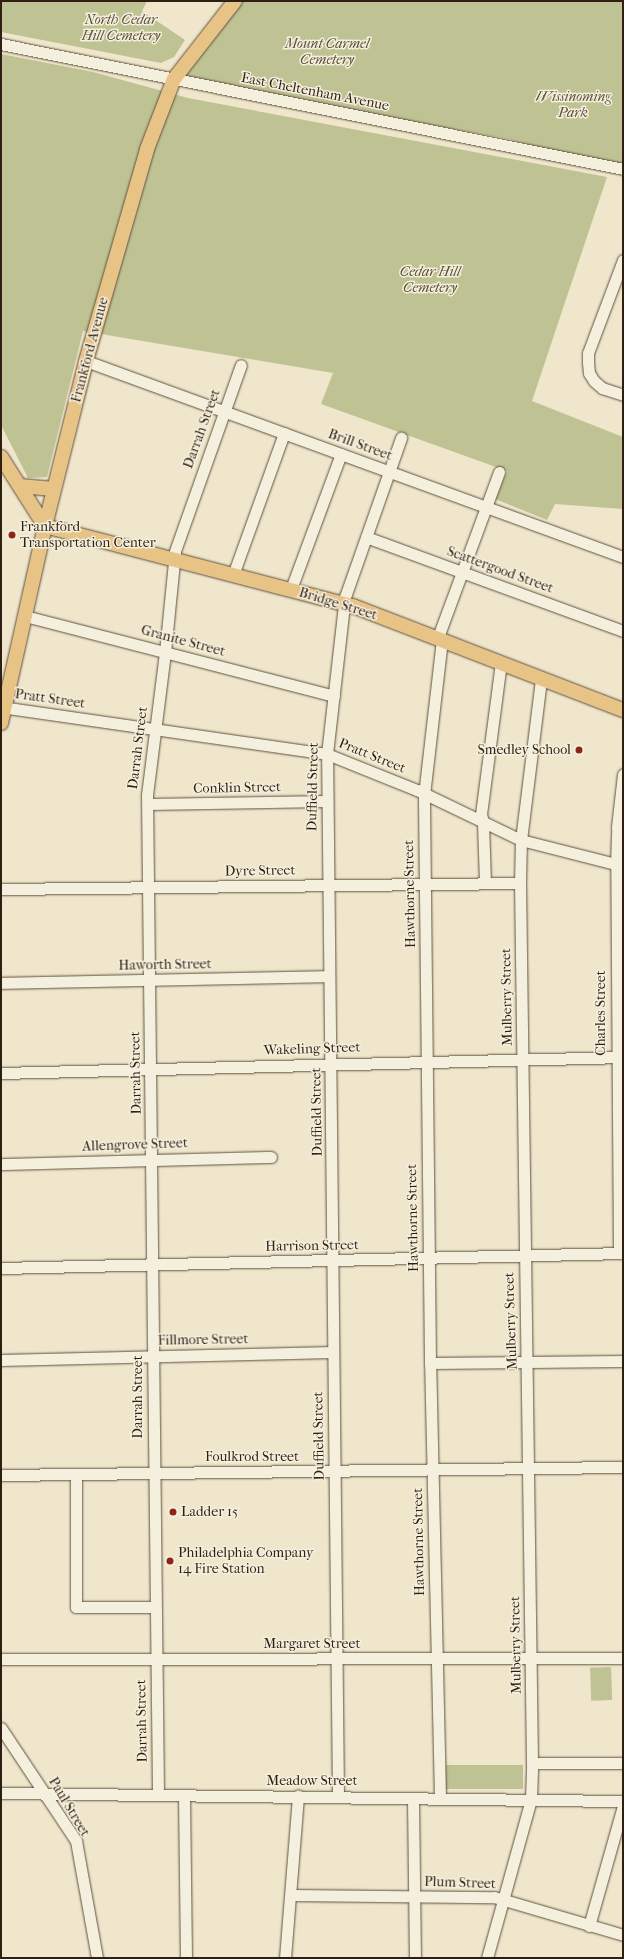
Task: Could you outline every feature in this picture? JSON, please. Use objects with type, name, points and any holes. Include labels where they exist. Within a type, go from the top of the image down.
[{"type":"main road","name":"Frankford Avenue","points":[[1,723],[3,707],[45,526],[86,361],[147,149],[174,79],[235,1]]},
{"type":"main road","points":[[1,457],[45,526]]},
{"type":"main road","points":[[20,486],[54,489]]},
{"type":"main road","name":"Bridge Street","points":[[45,526],[344,603],[440,638],[623,710]]},
{"type":"street","name":"East Cheltenham Avenue","points":[[1,44],[623,169]]},
{"type":"street","points":[[623,260],[588,354],[589,373],[594,382],[602,388],[623,395]]},
{"type":"street","name":"Brill Street","points":[[86,361],[623,557]]},
{"type":"street","name":"Darrah Street","points":[[158,1794],[148,804],[155,729],[166,652],[173,558],[241,365]]},
{"type":"street","points":[[233,575],[284,433]]},
{"type":"street","name":"Duffield Street","points":[[338,1796],[333,1352],[334,1261],[332,1063],[329,976],[327,754],[344,603],[366,537],[391,472],[401,438]]},
{"type":"street","points":[[291,589],[341,454]]},
{"type":"street","name":"Hawthorne Street","points":[[440,1797],[428,1258],[424,795],[440,638],[499,472]]},
{"type":"street","name":"Scattergood Street","points":[[366,537],[623,631]]},
{"type":"street","name":"Granite Street","points":[[25,616],[334,696]]},
{"type":"street","points":[[485,883],[483,822],[481,814],[501,662]]},
{"type":"street","name":"Mulberry Street","points":[[487,1958],[531,1800],[532,1763],[528,1362],[524,1255],[520,883],[521,840],[541,679]]},
{"type":"street","name":"Pratt Street","points":[[3,707],[327,754],[424,795],[521,840],[620,866]]},
{"type":"street","name":"Charles Street","points":[[621,1253],[620,866],[617,827],[623,774]]},
{"type":"street","name":"Conklin Street","points":[[148,804],[327,801]]},
{"type":"street","name":"Dyre Street","points":[[1,889],[520,883]]},
{"type":"street","name":"Haworth Street","points":[[1,983],[329,976]]},
{"type":"street","name":"Wakeling Street","points":[[1,1073],[332,1063],[620,1057]]},
{"type":"street","name":"Allengrove Street","points":[[1,1164],[271,1157]]},
{"type":"street","name":"Harrison Street","points":[[1,1268],[621,1253]]},
{"type":"street","name":"Fillmore Street","points":[[1,1360],[333,1352]]},
{"type":"street","points":[[430,1363],[623,1361]]},
{"type":"street","name":"Foulkrod Street","points":[[1,1476],[76,1476],[154,1472],[623,1467]]},
{"type":"street","points":[[76,1476],[76,1607],[155,1607]]},
{"type":"street","name":"Margaret Street","points":[[1,1659],[436,1660],[623,1658]]},
{"type":"street","name":"Paul Street","points":[[1,1728],[76,1841],[97,1958]]},
{"type":"street","points":[[532,1763],[623,1763]]},
{"type":"street","name":"Meadow Street","points":[[1,1793],[414,1798],[440,1797],[623,1801]]},
{"type":"street","points":[[184,1795],[186,1958]]},
{"type":"street","points":[[285,1958],[298,1796]]},
{"type":"street","points":[[414,1798],[416,1896],[415,1958]]},
{"type":"street","points":[[589,1926],[623,1806]]},
{"type":"street","name":"Plum Street","points":[[290,1895],[494,1897],[623,1935]]},
{"type":"green space","name":"North Cedar Hill Cemetery","points":[[1,1],[147,1],[142,11],[185,40],[174,57],[161,63],[1,32]]},
{"type":"green space","points":[[235,1],[623,1],[623,169],[591,163],[509,139],[174,79]]},
{"type":"green space","name":"Cedar Hill Cemetery","points":[[1,54],[93,72],[188,98],[607,177],[532,401],[623,437],[623,509],[555,504],[547,520],[495,499],[507,471],[321,404],[333,373],[83,331],[47,477],[28,478],[1,425]]},
{"type":"green space","points":[[611,1667],[612,1700],[591,1701],[590,1668]]},
{"type":"green space","points":[[446,1765],[523,1765],[523,1789],[446,1789]]},
{"type":"place","name":"Frankford Transportation Center","points":[[12,535]]},
{"type":"place","name":"Smedley School","points":[[579,750]]},
{"type":"place","name":"Ladder 15","points":[[173,1512]]},
{"type":"place","name":"Philadelphia Company 14 Fire Station","points":[[170,1561]]},
{"type":"park label","name":"Mount Carmel Cemetery","points":[[327,52]]},
{"type":"park label","name":"Wissinoming Park","points":[[573,106]]}]
